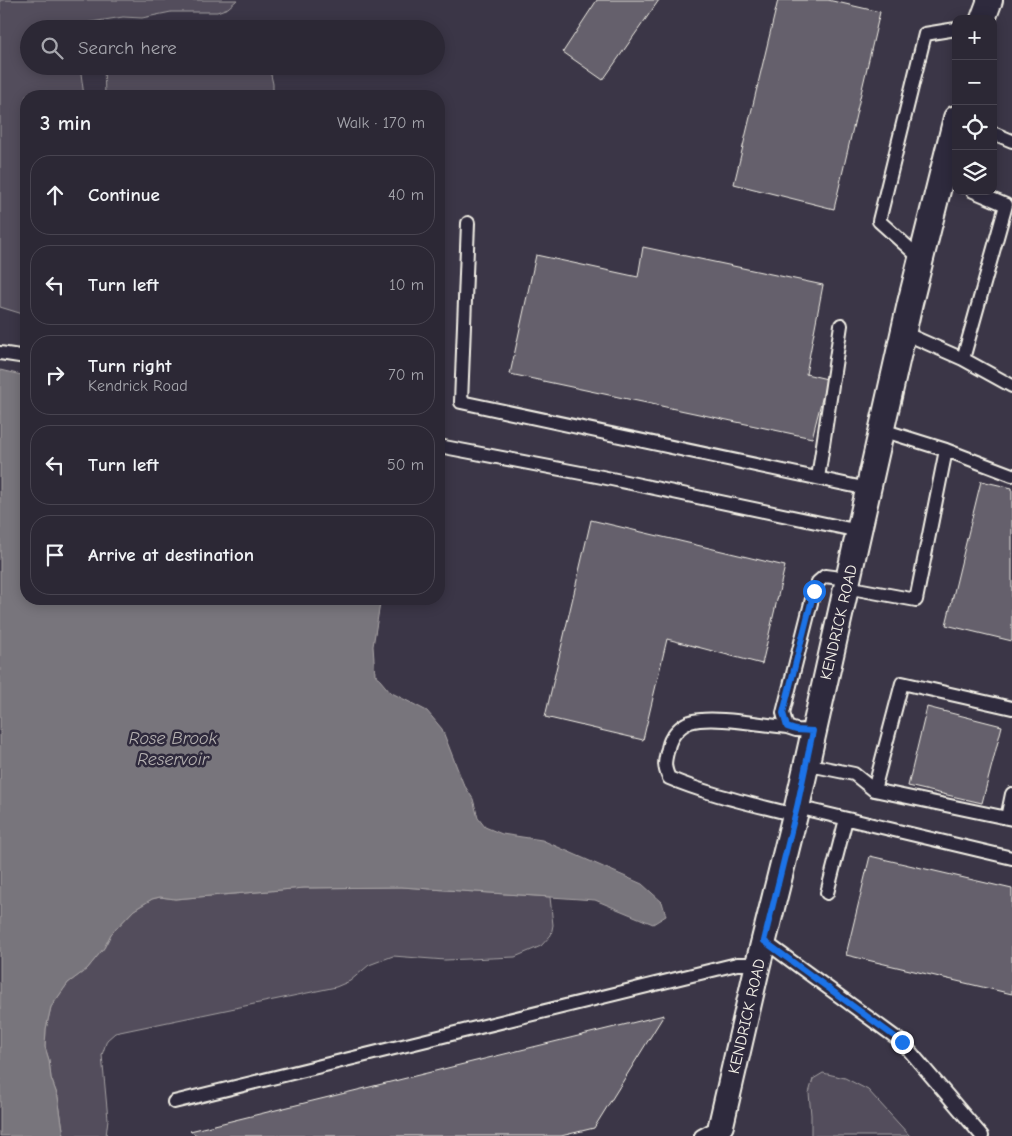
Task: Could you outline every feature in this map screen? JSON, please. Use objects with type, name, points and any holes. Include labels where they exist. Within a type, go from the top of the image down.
[{"type":"street","points":[[984,15],[990,0]]},
{"type":"street","name":"KENDRICK ROAD","points":[[715,1132],[796,811],[805,764],[921,259],[949,182],[952,150]]},
{"type":"lane","points":[[921,259],[880,222],[925,34],[952,29]]},
{"type":"lane","points":[[997,135],[1012,142]]},
{"type":"lane","points":[[962,359],[1009,206],[983,195]]},
{"type":"lane","points":[[468,223],[461,402],[868,489]]},
{"type":"lane","points":[[818,478],[841,325]]},
{"type":"lane","points":[[904,333],[962,359],[1012,386]]},
{"type":"lane","points":[[0,353],[20,356]]},
{"type":"lane","points":[[882,430],[946,450],[1012,475]]},
{"type":"lane","points":[[445,447],[602,477],[859,531]]},
{"type":"lane","points":[[787,727],[783,713],[814,591],[818,582],[825,576],[916,600],[946,450]]},
{"type":"lane","points":[[874,790],[902,683],[1012,708]]},
{"type":"lane","points":[[813,731],[712,720],[689,722],[678,730],[669,742],[664,768],[669,778],[721,796],[846,819],[1012,858]]},
{"type":"lane","points":[[805,764],[854,774],[874,790],[1009,819],[1012,794]]},
{"type":"lane","points":[[827,893],[846,819]]},
{"type":"lane","points":[[764,941],[902,1042],[982,1136]]},
{"type":"lane","points":[[174,1102],[737,964],[758,964]]},
{"type":"shaded area","points":[[0,0],[237,0],[228,8],[217,12],[171,12],[142,18],[123,17],[104,20],[20,20],[20,75],[81,75],[83,90],[20,90],[20,313],[0,307]]},
{"type":"shaded area","points":[[104,75],[271,75],[273,84],[273,90],[105,90]]},
{"type":"shaded area","points":[[401,887],[550,897],[553,925],[551,935],[541,946],[515,957],[445,960],[393,956],[369,965],[350,981],[336,987],[115,1033],[107,1040],[102,1055],[108,1119],[106,1136],[64,1136],[58,1097],[51,1078],[45,1047],[46,1029],[51,1007],[68,983],[87,969],[104,948],[111,934],[134,910],[152,899],[160,897],[175,899],[304,888]]},
{"type":"shaded area","points":[[823,1073],[845,1078],[868,1090],[910,1136],[811,1136],[809,1093],[813,1079]]},
{"type":"water","name":"Rose Brook Reservoir","points":[[0,370],[20,375],[20,605],[380,605],[373,646],[375,674],[390,692],[427,711],[442,729],[463,783],[473,799],[478,818],[485,827],[502,834],[542,840],[642,884],[662,902],[666,916],[653,924],[595,900],[401,887],[304,888],[175,899],[160,897],[152,899],[134,910],[111,934],[104,948],[87,969],[68,983],[51,1007],[46,1029],[45,1047],[51,1078],[58,1097],[64,1136],[0,1136]]},
{"type":"building","points":[[597,0],[659,0],[603,80],[563,52]]},
{"type":"building","points":[[778,0],[828,0],[880,12],[834,209],[734,184]]},
{"type":"building","points":[[643,247],[823,285],[806,374],[827,379],[812,438],[510,374],[536,255],[638,277]]},
{"type":"building","points":[[981,481],[1012,488],[1012,641],[946,625]]},
{"type":"building","points":[[591,520],[785,566],[762,664],[667,639],[643,740],[545,717]]},
{"type":"building","points":[[927,707],[1002,726],[982,803],[908,786]]},
{"type":"building","points":[[870,856],[1012,889],[1012,994],[846,955]]},
{"type":"building","points":[[664,1015],[594,1128],[561,1136],[198,1136],[190,1131]]},
{"type":"route","points":[[814,591],[783,713],[787,727],[796,730],[813,731],[797,807],[764,941],[902,1042]]}]
